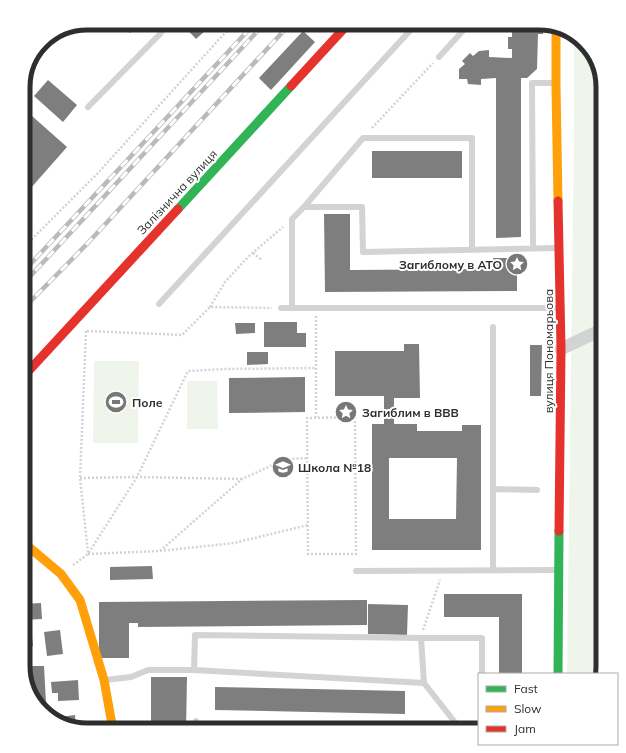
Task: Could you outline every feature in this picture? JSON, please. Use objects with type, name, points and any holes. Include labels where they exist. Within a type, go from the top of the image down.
[{"type":"street","name":"Залізнична вулиця","points":[[30,369],[343,30]]},
{"type":"street","name":"вулиця Пономарьова","points":[[556,33],[561,349],[558,673]]},
{"type":"street","points":[[561,349],[596,332]]},
{"type":"street","points":[[30,548],[61,574],[80,600],[104,680],[112,723]]},
{"type":"lane","points":[[88,107],[163,30]]},
{"type":"lane","points":[[159,304],[411,30]]},
{"type":"lane","points":[[439,57],[464,30]]},
{"type":"lane","points":[[533,248],[532,83],[556,83]]},
{"type":"lane","points":[[292,308],[292,220],[363,138],[472,138],[472,249]]},
{"type":"lane","points":[[304,207],[362,207],[363,252],[559,248]]},
{"type":"lane","points":[[281,308],[560,308]]},
{"type":"lane","points":[[493,327],[493,570]]},
{"type":"lane","points":[[493,489],[537,490]]},
{"type":"lane","points":[[356,571],[559,570]]},
{"type":"lane","points":[[194,670],[195,635],[482,638],[482,673]]},
{"type":"lane","points":[[421,638],[424,683],[455,723]]},
{"type":"lane","points":[[104,680],[131,677],[148,670],[194,670],[424,683]]},
{"type":"path","points":[[30,241],[96,174],[228,30]]},
{"type":"path","points":[[363,138],[439,57]]},
{"type":"path","points":[[81,330],[182,335],[210,307],[225,282],[253,253],[292,220]]},
{"type":"path","points":[[253,253],[262,260]]},
{"type":"path","points":[[210,307],[281,308]]},
{"type":"path","points":[[316,308],[316,418]]},
{"type":"path","points":[[86,331],[80,478],[88,554]]},
{"type":"path","points":[[61,574],[88,554],[137,477],[188,371],[316,368]]},
{"type":"path","points":[[355,417],[356,554],[308,554],[308,458],[307,418],[355,417]]},
{"type":"path","points":[[160,551],[242,479],[286,459],[308,458]]},
{"type":"path","points":[[80,478],[137,477],[242,479]]},
{"type":"path","points":[[88,554],[160,551],[234,543],[308,525]]},
{"type":"path","points":[[421,638],[444,571]]},
{"type":"shaded area","points":[[574,42],[586,55],[593,68],[596,79],[596,673],[567,673]]},
{"type":"shaded area","name":"Поле","points":[[94,361],[139,361],[138,443],[93,443]]},
{"type":"shaded area","points":[[187,381],[217,381],[218,429],[187,429]]},
{"type":"building","points":[[188,30],[206,30],[196,39]]},
{"type":"building","points":[[512,30],[543,30],[543,34],[538,34],[537,69],[527,78],[521,78],[521,237],[496,238],[496,78],[481,79],[481,85],[468,84],[467,79],[459,79],[459,69],[465,64],[462,61],[470,53],[473,56],[479,51],[489,50],[489,57],[512,58],[512,49],[508,49],[508,37],[512,37]]},
{"type":"building","points":[[303,31],[315,42],[271,90],[259,78]]},
{"type":"building","points":[[48,80],[77,105],[63,122],[34,96]]},
{"type":"building","points":[[32,116],[67,147],[30,189],[30,118]]},
{"type":"building","points":[[372,151],[462,151],[462,178],[372,178]]},
{"type":"building","points":[[324,214],[350,214],[350,270],[493,269],[493,258],[517,258],[517,291],[325,292]]},
{"type":"building","points":[[264,322],[297,322],[297,333],[306,333],[306,347],[264,347]]},
{"type":"building","points":[[235,323],[255,323],[255,333],[236,334]]},
{"type":"building","points":[[404,344],[419,344],[420,398],[394,398],[394,424],[417,424],[417,431],[462,431],[462,425],[481,425],[481,550],[372,550],[372,424],[384,424],[384,396],[335,396],[335,351],[404,351]],"holes":[[[389,458],[457,458],[456,519],[389,519]]]},
{"type":"building","points":[[530,345],[542,345],[541,396],[530,396]]},
{"type":"building","points":[[247,352],[268,352],[268,364],[247,365]]},
{"type":"building","points":[[305,377],[305,412],[229,413],[229,378]]},
{"type":"building","points":[[152,566],[153,579],[110,580],[110,567]]},
{"type":"building","points":[[444,594],[522,594],[522,673],[499,673],[499,617],[444,617]]},
{"type":"building","points":[[367,600],[367,625],[138,627],[138,623],[129,623],[129,658],[99,658],[99,602]]},
{"type":"building","points":[[41,603],[42,619],[30,620],[30,604]]},
{"type":"building","points":[[368,604],[408,605],[407,635],[368,634]]},
{"type":"building","points":[[30,628],[33,646],[30,646]]},
{"type":"building","points":[[60,630],[63,654],[47,656],[44,632]]},
{"type":"building","points":[[30,666],[44,666],[46,703],[43,703],[36,691],[30,674]]},
{"type":"building","points":[[151,677],[187,677],[186,723],[151,723]]},
{"type":"building","points":[[78,680],[79,700],[58,701],[58,693],[52,693],[51,682]]},
{"type":"building","points":[[215,687],[405,691],[405,714],[215,710]]},
{"type":"building","points":[[75,715],[76,722],[68,720],[62,717]]},
{"type":"railway","points":[[30,264],[248,30]]},
{"type":"railway","points":[[30,276],[259,30]]},
{"type":"railway","points":[[30,302],[86,245],[285,30]]},
{"type":"traffic: fast","points":[[178,209],[291,86]]},
{"type":"traffic: fast","points":[[558,673],[559,531]]},
{"type":"traffic: slow","points":[[556,33],[558,201]]},
{"type":"traffic: slow","points":[[30,548],[61,574],[80,600],[104,680],[112,723]]},
{"type":"traffic: jam","points":[[291,86],[343,30]]},
{"type":"traffic: jam","points":[[558,201],[561,349],[559,531]]},
{"type":"traffic: jam","points":[[30,369],[178,209]]},
{"type":"place","name":"Загиблому в АТО","points":[[517,264]]},
{"type":"place","name":"Поле","points":[[116,402]]},
{"type":"place","name":"Загиблим в ВВВ","points":[[346,412]]},
{"type":"place","name":"Школа №18","points":[[283,467]]}]
